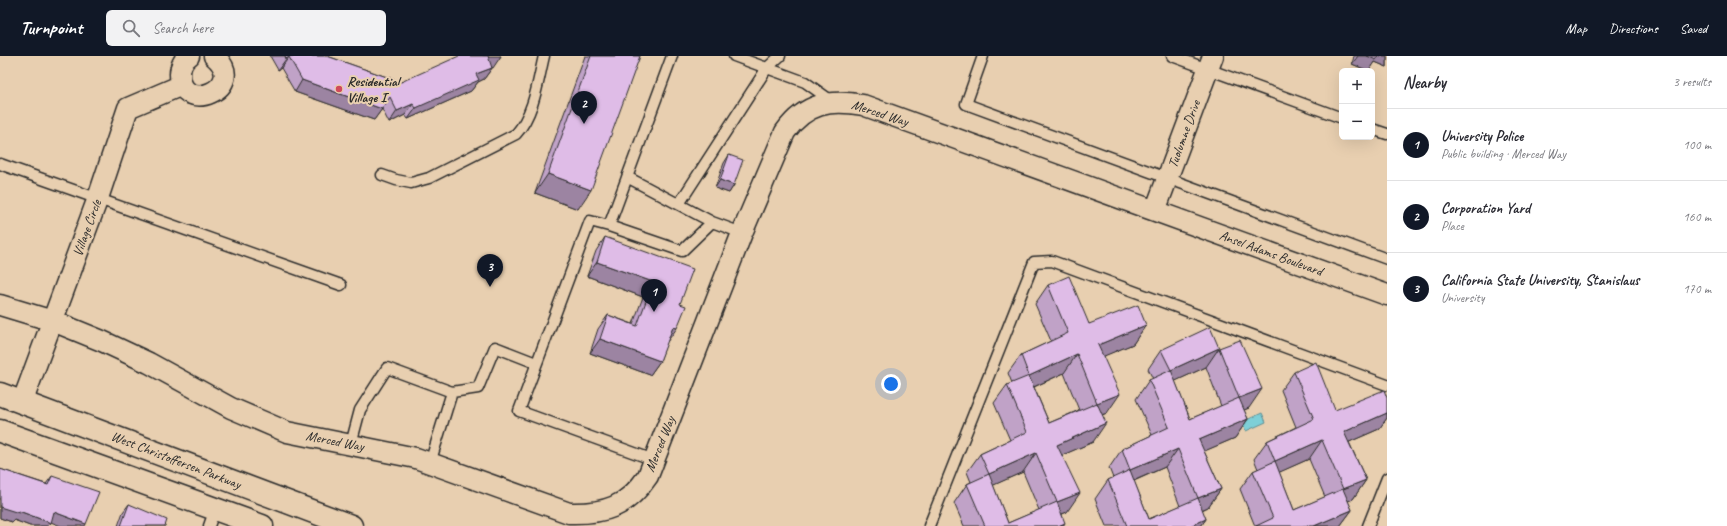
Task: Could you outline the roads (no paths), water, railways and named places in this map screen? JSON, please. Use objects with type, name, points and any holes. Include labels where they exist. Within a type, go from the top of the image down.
[{"type":"street","points":[[190,56],[182,64],[180,71],[182,85],[187,91],[201,96],[215,92],[223,80],[224,73],[222,65],[214,56]]},
{"type":"street","name":"Tuolumne Drive","points":[[1155,212],[1211,63]]},
{"type":"street","name":"Village Circle","points":[[22,403],[98,198],[128,108],[182,85]]},
{"type":"street","name":"Merced Way","points":[[0,305],[53,321],[102,341],[149,363],[231,408],[287,432],[416,458],[569,513],[587,514],[602,512],[618,505],[631,496],[641,486],[654,460],[742,233],[785,132],[794,119],[802,113],[814,107],[833,102],[863,105],[1155,212]]},
{"type":"street","name":"Ansel Adams Boulevard","points":[[1155,212],[1387,295]]},
{"type":"street","name":"West Christoffersen Parkway","points":[[0,394],[351,526]]},
{"type":"street","points":[[0,431],[212,518],[262,526]]},
{"type":"lane","points":[[382,175],[411,183],[429,178],[516,134],[523,126],[530,107],[544,56]]},
{"type":"lane","points":[[609,226],[672,56]]},
{"type":"lane","points":[[734,56],[806,82],[833,102]]},
{"type":"lane","points":[[679,204],[767,68],[780,56]]},
{"type":"lane","points":[[983,56],[966,104],[1387,259]]},
{"type":"lane","points":[[1172,56],[1211,63],[1339,117]]},
{"type":"lane","points":[[1375,130],[1387,134]]},
{"type":"lane","points":[[0,164],[340,284]]},
{"type":"lane","points":[[627,177],[712,222],[742,233]]},
{"type":"lane","points":[[654,460],[519,412],[590,221],[682,251],[712,222]]},
{"type":"lane","points":[[929,526],[1034,262],[1052,261],[1387,385]]},
{"type":"lane","points":[[351,444],[360,410],[386,368],[452,392],[478,388],[495,347],[536,363]]},
{"type":"lane","points":[[430,463],[452,392]]},
{"type":"lane","points":[[1368,526],[1387,478]]},
{"type":"water","points":[[1262,413],[1266,422],[1246,431],[1242,422]]},
{"type":"place","name":"Residential Village I","points":[[339,89]]},
{"type":"place","name":"Corporation Yard","points":[[584,124]]},
{"type":"place","name":"California State University, Stanislaus","points":[[490,287]]},
{"type":"place","name":"University Police","points":[[654,312]]}]
